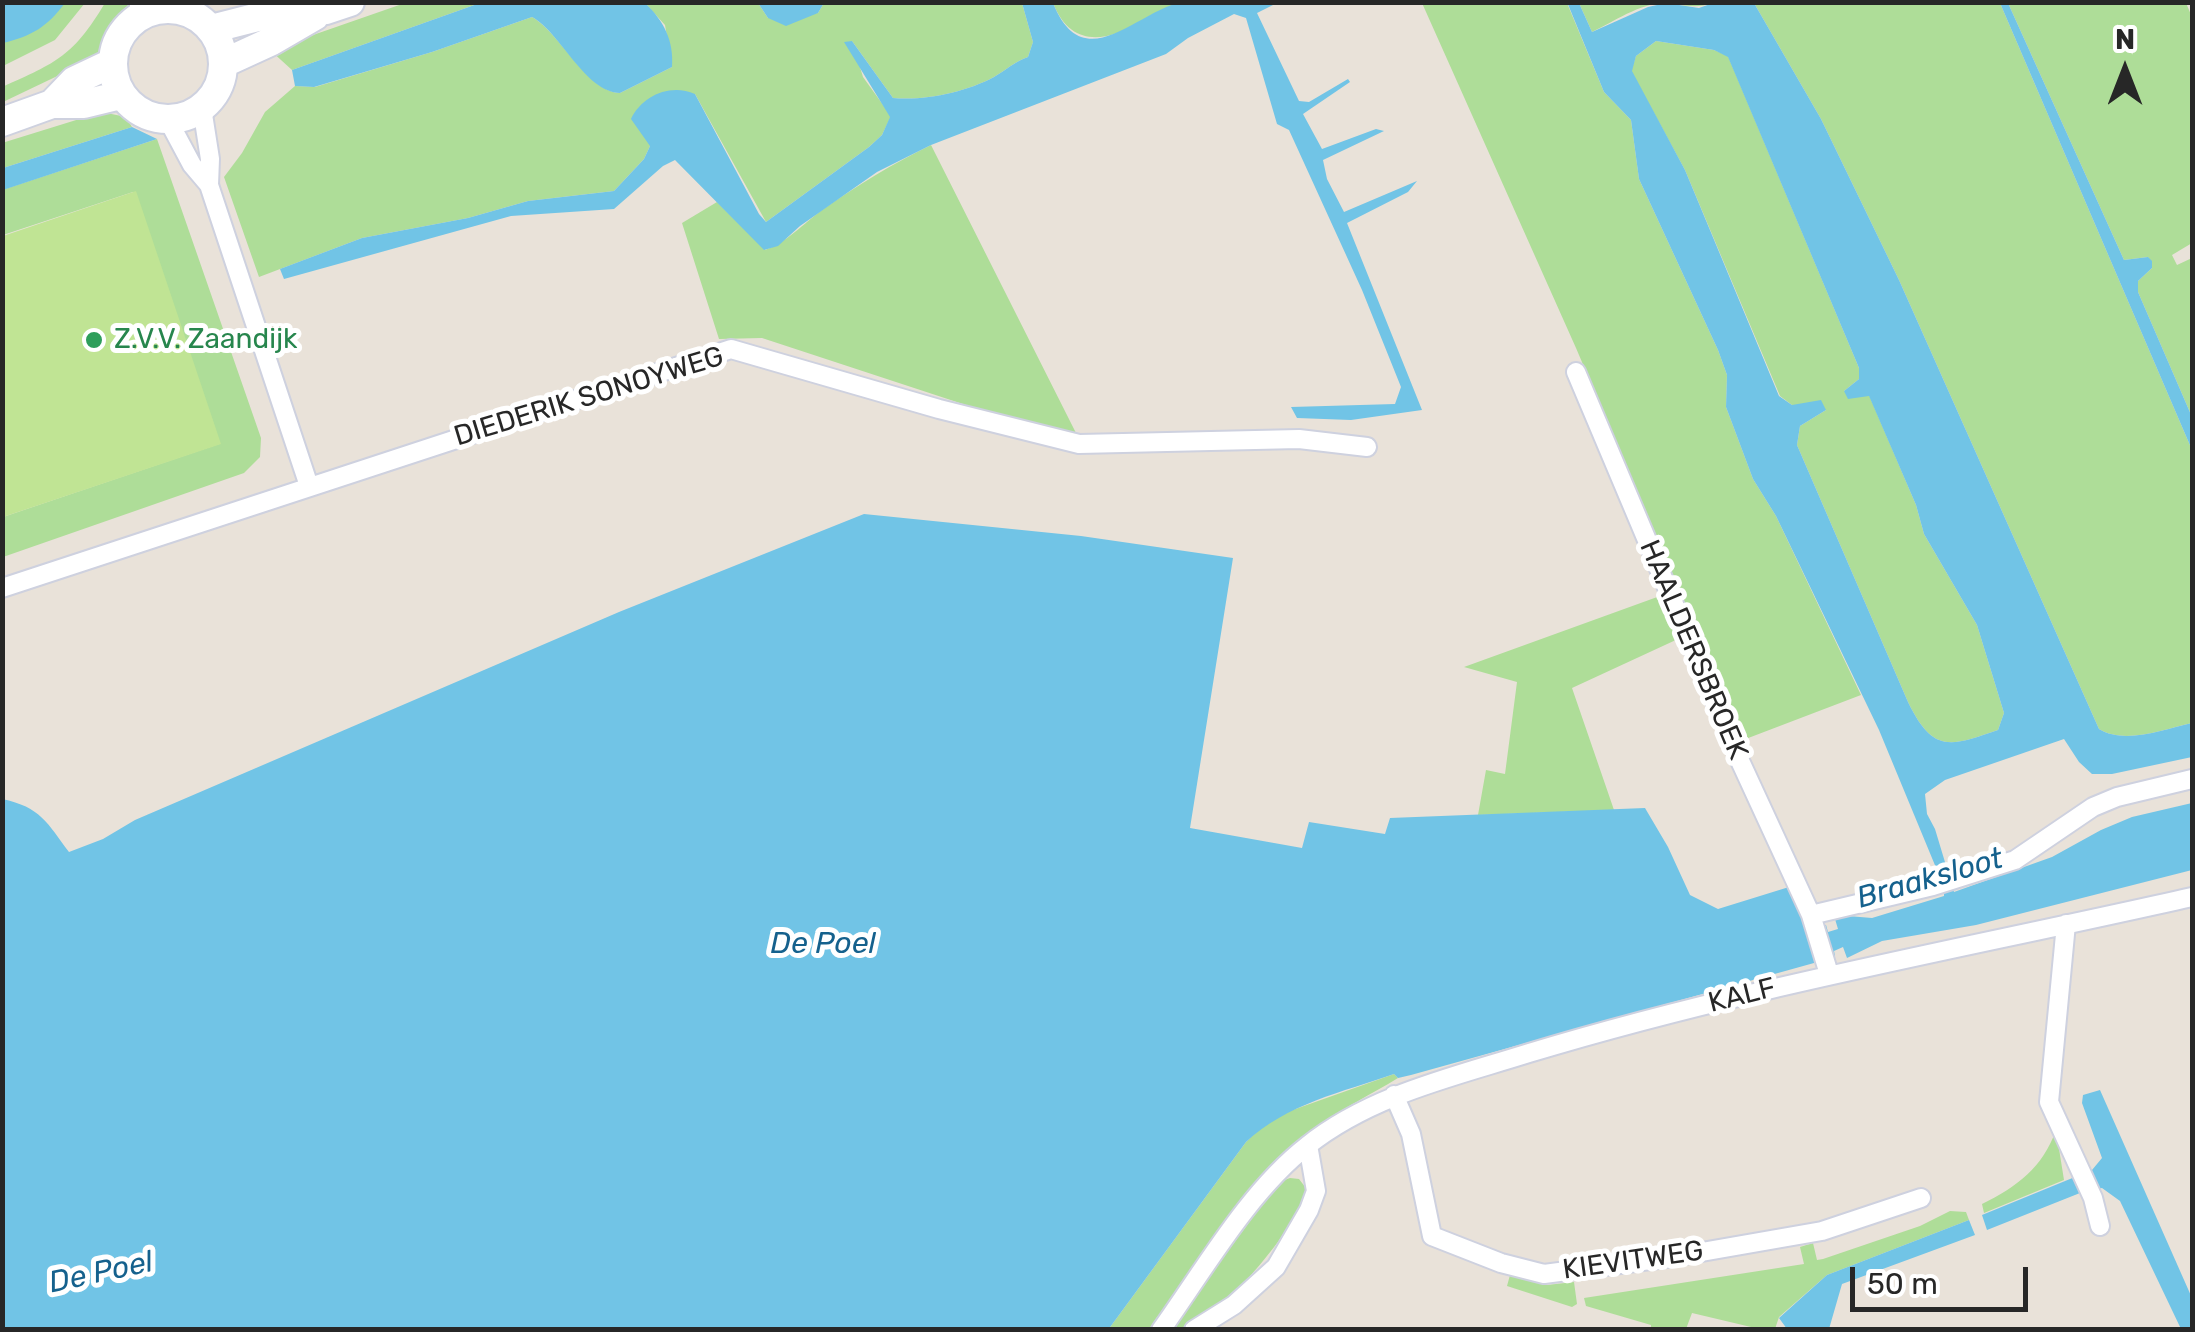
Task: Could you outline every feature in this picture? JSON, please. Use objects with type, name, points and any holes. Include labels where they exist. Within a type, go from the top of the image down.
[{"type":"main road","points":[[211,29],[262,16],[338,6]]},
{"type":"main road","points":[[224,64],[338,6]]},
{"type":"main road","points":[[170,8],[200,18],[211,29],[224,64],[214,96],[202,108],[186,117],[168,120],[141,113],[121,95],[112,63],[115,44],[139,9],[170,8]]},
{"type":"main road","points":[[52,104],[74,80],[112,63]]},
{"type":"main road","points":[[2,122],[52,104],[84,104],[121,95]]},
{"type":"street","points":[[202,108],[210,159],[209,185],[309,486]]},
{"type":"street","points":[[168,120],[192,165],[209,185]]},
{"type":"street","name":"DIEDERIK SONOYWEG","points":[[2,588],[731,349],[939,409],[1079,444],[1300,440],[1367,447]]},
{"type":"street","name":"HAALDERSBROEK","points":[[1576,372],[1741,763],[1813,920],[1828,969]]},
{"type":"street","points":[[1813,920],[2015,860],[2093,807],[2117,797],[2192,779]]},
{"type":"street","name":"KALF","points":[[1161,1330],[1280,1171],[1308,1145],[1394,1095],[1576,1039],[1828,969],[2192,896]]},
{"type":"street","points":[[2066,924],[2049,1102],[2093,1198],[2100,1226]]},
{"type":"street","name":"KIEVITWEG","points":[[1394,1095],[1415,1150],[1432,1236],[1501,1264],[1544,1274],[1822,1231],[1921,1198]]},
{"type":"street","points":[[1194,1330],[1234,1305],[1276,1267],[1316,1191],[1308,1145]]},
{"type":"green space","points":[[2,3],[85,3],[55,40],[3,66]]},
{"type":"green space","points":[[105,3],[129,3],[95,58],[3,102],[2,87],[62,55],[83,35]]},
{"type":"green space","points":[[405,3],[480,3],[292,70],[270,50]]},
{"type":"green space","points":[[645,3],[758,3],[768,18],[818,13],[824,3],[1022,3],[1033,42],[1028,57],[983,82],[945,94],[905,99],[893,98],[852,41],[863,77],[891,116],[882,135],[766,222],[695,94],[614,191],[528,201],[468,218],[362,238],[259,277],[224,177],[265,112],[295,86],[315,87],[532,17],[585,73],[608,90],[620,93],[672,67],[665,25]]},
{"type":"green space","points":[[1053,3],[1181,3],[1128,29],[1093,37],[1064,23]]},
{"type":"green space","points":[[1422,3],[1567,3],[1604,92],[1631,120],[1639,179],[1718,350],[1727,375],[1726,407],[1753,479],[1776,516],[1861,695],[1743,740],[1576,348]]},
{"type":"green space","points":[[1579,3],[1666,3],[1638,9],[1592,32]]},
{"type":"green space","points":[[1666,3],[1713,3],[1695,6]]},
{"type":"green space","points":[[1754,3],[2000,3],[2192,450],[2192,723],[2132,736],[2099,729],[1899,280],[1821,119]]},
{"type":"green space","points":[[2008,3],[2186,3],[2192,17],[2192,243],[2172,255],[2177,265],[2192,258],[2192,417],[2138,292],[2138,281],[2152,268],[2148,257],[2124,260]]},
{"type":"green space","points":[[1656,41],[1714,50],[1728,56],[1859,368],[1859,379],[1844,391],[1869,395],[1916,505],[1924,534],[1977,625],[2004,713],[1998,730],[1967,740],[1944,742],[1926,730],[1908,702],[1797,445],[1800,426],[1826,410],[1792,405],[1780,396],[1685,170],[1631,71],[1636,56]]},
{"type":"green space","points":[[102,112],[126,117],[132,127],[3,168],[2,143]]},
{"type":"green space","points":[[157,139],[261,438],[260,457],[244,473],[3,557],[3,517],[219,444],[133,192],[3,235],[2,190]]},
{"type":"green space","points":[[931,145],[1076,433],[1042,430],[762,338],[719,339],[682,223],[717,202],[765,250],[788,238],[862,183]]},
{"type":"green space","name":"Z.V.V. Zaandijk","points":[[136,191],[221,444],[3,517],[3,236]]},
{"type":"green space","points":[[1660,596],[1678,639],[1572,688],[1614,810],[1478,815],[1486,770],[1505,774],[1517,682],[1464,667]]},
{"type":"green space","points":[[1394,1074],[1398,1078],[1327,1120],[1269,1171],[1226,1222],[1149,1329],[1108,1330],[1246,1142],[1266,1123]]},
{"type":"green space","points":[[2056,1130],[2064,1180],[1984,1213],[1982,1204],[2017,1183],[2036,1165]]},
{"type":"green space","points":[[1299,1179],[1309,1192],[1269,1254],[1209,1314],[1188,1326],[1169,1330],[1279,1182]]},
{"type":"green space","points":[[1950,1211],[1966,1212],[1969,1220],[1827,1275],[1779,1317],[1775,1329],[1692,1313],[1686,1329],[1651,1329],[1651,1325],[1586,1306],[1584,1298],[1804,1264],[1800,1247],[1813,1243],[1817,1260],[1823,1259],[1920,1226]]},
{"type":"green space","points":[[1510,1275],[1547,1285],[1574,1282],[1577,1304],[1572,1307],[1507,1286]]},
{"type":"water","points":[[1183,2],[1277,3],[1257,13],[1299,101],[1309,102],[1348,79],[1350,82],[1303,114],[1322,149],[1376,129],[1384,131],[1323,160],[1327,179],[1344,212],[1417,181],[1408,192],[1347,223],[1422,410],[1351,420],[1297,418],[1291,407],[1395,404],[1401,387],[1289,130],[1277,124],[1246,18],[1234,14],[1166,54],[931,145],[877,172],[778,246],[764,250],[675,160],[614,209],[511,216],[284,279],[280,269],[362,238],[468,218],[528,201],[614,191],[644,159],[650,146],[631,119],[649,98],[676,90],[695,94],[766,222],[869,147],[882,135],[890,117],[844,42],[852,41],[893,98],[945,94],[983,82],[1028,57],[1033,42],[1022,3],[1053,3],[1066,25],[1080,36],[1096,39]]},
{"type":"water","name":"De Poel","points":[[1567,2],[1579,3],[1592,32],[1666,3],[1699,8],[1713,3],[1754,3],[1821,119],[1899,280],[2099,729],[2132,736],[2192,723],[2192,757],[2112,774],[2092,774],[2064,739],[1945,780],[1925,794],[1927,814],[1954,892],[2052,857],[2132,817],[2192,803],[2192,870],[1976,925],[1882,941],[1847,958],[1843,947],[1834,951],[1835,956],[1814,963],[1411,1075],[1398,1078],[1394,1074],[1316,1100],[1279,1118],[1246,1142],[1108,1330],[3,1329],[2,799],[35,812],[69,852],[619,612],[864,514],[1081,536],[1233,558],[1190,828],[1302,848],[1309,822],[1385,834],[1390,818],[1645,808],[1690,895],[1718,909],[1789,887],[1806,930],[1826,925],[1828,932],[1838,929],[1835,919],[1872,918],[1944,896],[1944,887],[1879,730],[1776,516],[1753,479],[1726,407],[1727,375],[1718,350],[1639,179],[1631,120],[1604,92]],"holes":[[[1656,41],[1714,50],[1728,57],[1859,368],[1859,379],[1844,391],[1848,399],[1869,396],[1916,505],[1924,534],[1977,625],[2004,713],[1998,730],[1967,740],[1944,742],[1917,719],[1797,445],[1800,426],[1826,410],[1821,400],[1792,405],[1779,396],[1685,170],[1632,71],[1636,56]]]},
{"type":"water","points":[[2,3],[65,3],[38,29],[3,43]]},
{"type":"water","points":[[480,3],[645,3],[666,32],[672,67],[620,93],[607,90],[584,73],[553,35],[532,17],[314,87],[295,86],[292,70]]},
{"type":"water","points":[[758,3],[824,3],[818,13],[786,26],[768,18]]},
{"type":"water","points":[[2000,3],[2008,3],[2124,260],[2148,257],[2152,261],[2152,268],[2138,281],[2138,292],[2192,417],[2192,450]]},
{"type":"water","points":[[132,127],[157,139],[3,190],[3,168]]},
{"type":"water","points":[[2100,1090],[2192,1298],[2192,1329],[2181,1329],[2120,1201],[2102,1188],[1987,1230],[1982,1215],[2092,1170],[2102,1158],[2082,1103],[2083,1095]]},
{"type":"water","points":[[1969,1220],[1975,1235],[1842,1284],[1829,1329],[1787,1329],[1779,1318],[1827,1275]]},
{"type":"place","name":"Z.V.V. Zaandijk","points":[[94,340]]},
{"type":"water label","name":"Braaksloot","points":[[1930,879]]}]
